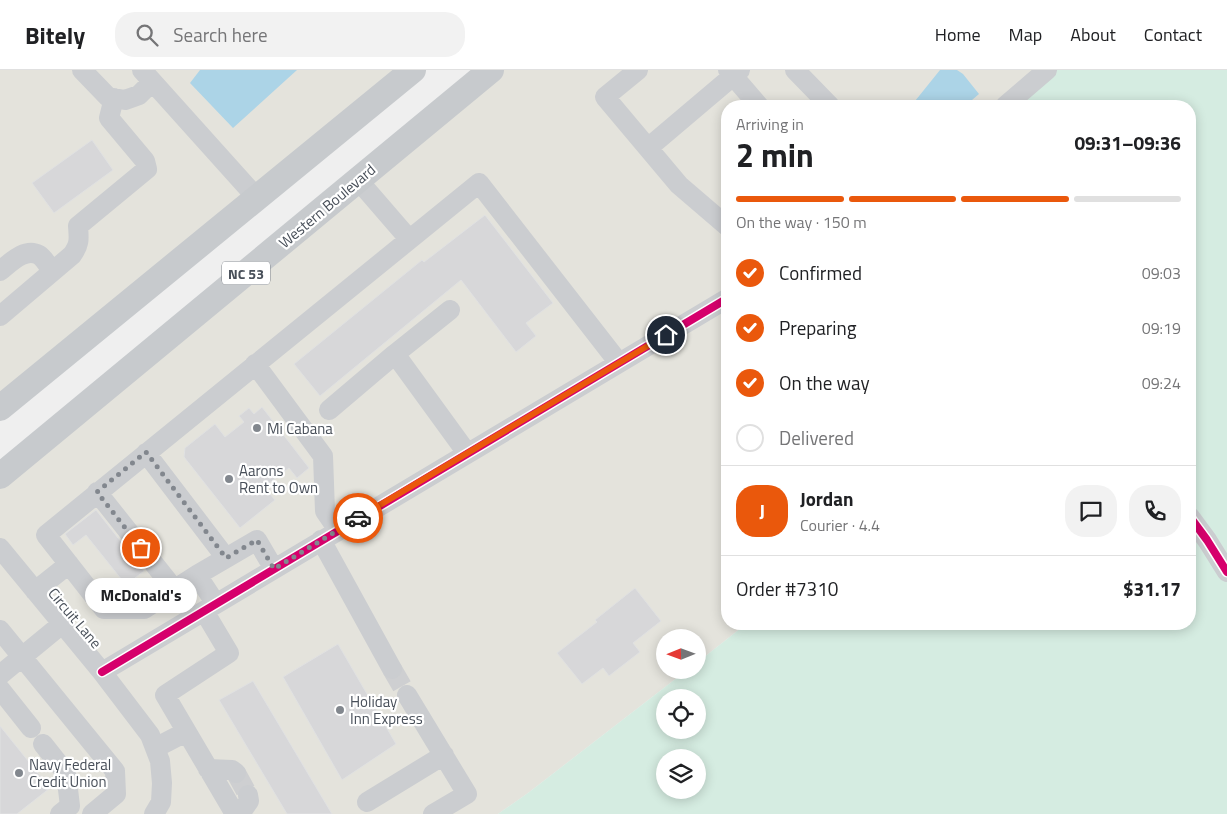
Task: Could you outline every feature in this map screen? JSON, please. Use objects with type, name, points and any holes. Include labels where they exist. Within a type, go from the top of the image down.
[{"type":"main road","points":[[0,408],[413,70]]},
{"type":"main road","name":"Western Boulevard","points":[[0,476],[491,70]]},
{"type":"street","points":[[82,70],[108,97],[125,100],[139,95],[147,76],[257,198]]},
{"type":"street","points":[[638,70],[605,96],[679,185],[721,221]]},
{"type":"street","points":[[796,70],[824,100]]},
{"type":"street","points":[[1011,100],[1047,70]]},
{"type":"street","points":[[648,148],[734,72],[755,100]]},
{"type":"street","points":[[0,316],[72,255],[79,241],[78,226],[147,169],[145,161],[109,118],[114,98]]},
{"type":"street","points":[[358,180],[409,239]]},
{"type":"street","points":[[274,569],[257,540],[144,609],[104,609],[46,535],[479,183],[619,363]]},
{"type":"street","points":[[0,271],[18,256],[30,253],[39,256],[52,271]]},
{"type":"street","points":[[102,672],[721,302]]},
{"type":"street","points":[[329,410],[450,310]]},
{"type":"street","points":[[395,354],[467,453]]},
{"type":"street","points":[[255,364],[323,456],[325,510],[330,535],[392,670]]},
{"type":"street","points":[[146,452],[226,558]]},
{"type":"street","points":[[97,492],[174,589]]},
{"type":"street","points":[[1196,525],[1227,572]]},
{"type":"street","name":"Circuit Lane","points":[[0,548],[102,672],[150,735],[160,761],[162,783],[161,802],[154,814]]},
{"type":"street","points":[[35,591],[69,564]]},
{"type":"street","points":[[197,575],[229,654],[165,695],[235,814]]},
{"type":"street","points":[[0,675],[62,624]]},
{"type":"street","points":[[0,630],[115,771],[116,794],[92,814]]},
{"type":"street","points":[[0,689],[31,728]]},
{"type":"street","points":[[407,695],[468,794],[434,814]]},
{"type":"street","points":[[156,748],[186,732]]},
{"type":"street","points":[[44,744],[66,773],[70,806],[60,814]]},
{"type":"street","points":[[367,802],[444,756]]},
{"type":"street","points":[[208,769],[232,770],[236,773]]},
{"type":"street","points":[[240,814],[248,801],[248,795]]},
{"type":"shaded area","points":[[0,70],[413,70],[0,408]]},
{"type":"shaded area","points":[[491,70],[1047,70],[1012,100],[721,100],[721,630],[738,630],[706,656],[706,629],[656,629],[656,679],[675,679],[662,689],[656,689],[656,694],[528,793],[498,814],[0,814],[0,476]]},
{"type":"green space","points":[[1046,70],[1227,70],[1227,814],[498,814],[656,694],[656,739],[706,739],[706,689],[662,689],[675,679],[706,679],[706,656],[738,630],[1196,630],[1196,100],[1012,100]]},
{"type":"water","points":[[200,70],[297,70],[233,128],[190,83]]},
{"type":"water","points":[[940,70],[957,70],[963,74],[979,94],[972,100],[916,100]]},
{"type":"building","points":[[92,140],[113,170],[54,213],[32,183]]},
{"type":"building","points":[[485,215],[553,303],[526,323],[536,336],[516,352],[461,280],[320,396],[294,364],[422,260],[424,262]]},
{"type":"building","points":[[262,407],[309,468],[297,478],[289,468],[264,487],[275,500],[240,528],[184,457],[185,448],[215,424],[225,437],[244,422],[239,416],[249,408],[254,414]]},
{"type":"building","points":[[96,510],[144,571],[126,585],[86,535],[73,545],[65,534]]},
{"type":"building","points":[[635,588],[661,621],[633,643],[640,652],[609,676],[603,668],[582,684],[557,653],[597,622],[595,620]]},
{"type":"building","name":"Holiday Inn Express","points":[[338,644],[396,744],[342,780],[283,677]]},
{"type":"building","points":[[253,681],[332,814],[287,814],[219,700]]},
{"type":"building","name":"Navy Federal Credit Union","points":[[0,726],[50,788],[17,814],[0,814]]},
{"type":"tunnel","points":[[392,669],[407,695]]},
{"type":"tunnel","points":[[236,773],[248,795]]},
{"type":"cycle path","points":[[102,672],[721,302]]},
{"type":"cycle path","points":[[1196,525],[1227,572]]},
{"type":"way so far","points":[[141,548],[97,492],[146,452],[226,558],[257,540],[274,569],[358,518]]},
{"type":"place","name":"Mi Cabana","points":[[257,428]]},
{"type":"place","name":"Aarons Rent to Own","points":[[229,479]]},
{"type":"place","name":"McDonald's","points":[[141,548]]},
{"type":"place","name":"Holiday Inn Express","points":[[340,710]]},
{"type":"place","name":"Navy Federal Credit Union","points":[[19,773]]},
{"type":"route","points":[[358,518],[666,335]]}]
